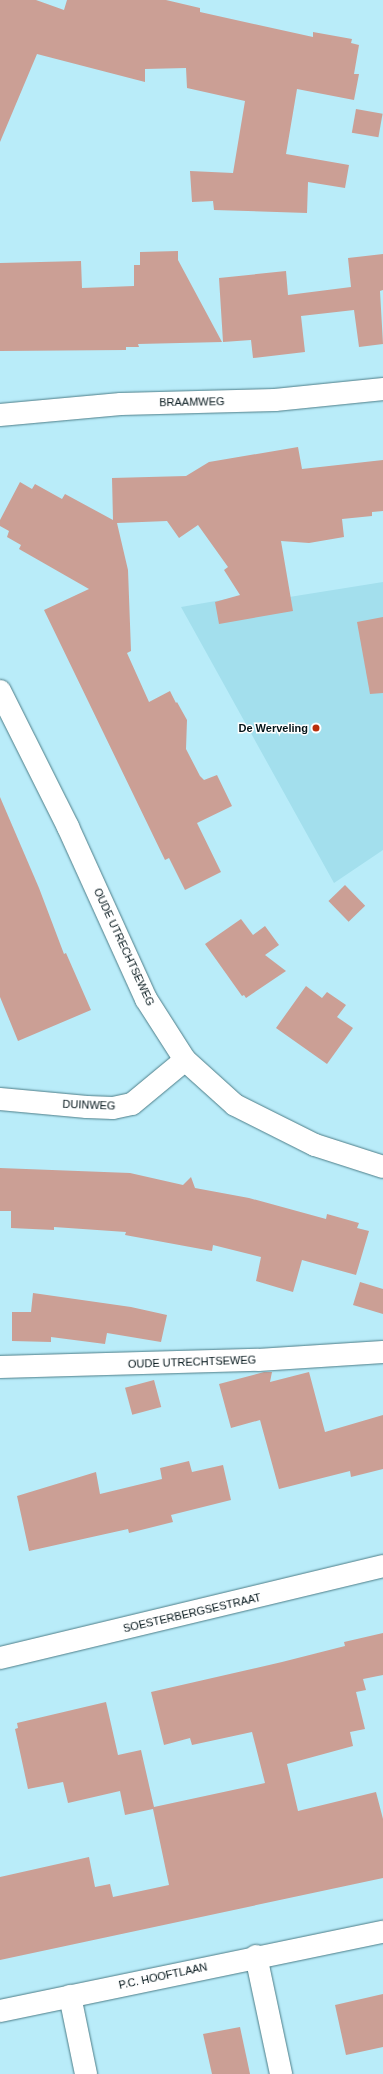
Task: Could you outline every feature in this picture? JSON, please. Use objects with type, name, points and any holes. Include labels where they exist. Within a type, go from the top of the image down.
[{"type":"street","name":"BRAAMWEG","points":[[0,415],[121,404],[275,400],[383,389]]},
{"type":"street","name":"OUDE UTRECHTSEWEG","points":[[0,691],[68,827],[146,999],[185,1060],[235,1105],[316,1145],[383,1167]]},
{"type":"street","name":"DUINWEG","points":[[0,1099],[113,1108],[132,1104],[185,1060]]},
{"type":"street","name":"OUDE UTRECHTSEWEG","points":[[0,1367],[258,1360],[383,1352]]},
{"type":"street","name":"SOESTERBERGSESTRAAT","points":[[0,1658],[383,1566]]},
{"type":"street","name":"P.C. HOOFTLAAN","points":[[0,2011],[256,1956],[383,1932]]},
{"type":"street","points":[[256,1956],[281,2074]]},
{"type":"street","points":[[70,1996],[86,2074]]},
{"type":"shaded area","name":"De Werveling","points":[[383,582],[383,850],[334,883],[181,607],[233,598],[258,602]]},
{"type":"building","points":[[0,0],[36,0],[64,10],[67,0],[166,0],[200,8],[200,12],[313,37],[313,32],[352,39],[351,43],[359,45],[354,74],[359,74],[354,100],[297,89],[286,154],[349,165],[345,188],[308,182],[307,213],[214,210],[213,201],[192,202],[190,171],[233,173],[245,101],[187,88],[186,68],[145,69],[145,82],[37,54],[0,142]]},
{"type":"building","points":[[356,109],[383,114],[378,137],[352,133]]},
{"type":"building","points":[[178,251],[178,260],[222,342],[138,344],[139,347],[126,347],[126,350],[0,351],[0,263],[81,261],[82,288],[134,286],[134,265],[140,265],[140,252]]},
{"type":"building","points":[[383,254],[383,290],[380,291],[383,344],[359,347],[354,310],[301,316],[305,352],[253,358],[251,340],[223,342],[219,278],[286,271],[288,295],[351,287],[348,258]]},
{"type":"building","points":[[298,447],[302,469],[383,460],[383,511],[372,512],[372,516],[342,519],[344,537],[309,543],[281,541],[293,611],[219,624],[215,602],[240,595],[224,570],[228,567],[198,525],[179,538],[167,521],[117,523],[128,570],[131,651],[127,653],[149,702],[170,691],[187,720],[186,749],[200,776],[204,780],[217,775],[232,806],[197,823],[221,872],[185,890],[169,858],[165,860],[44,610],[89,589],[19,549],[21,545],[7,537],[9,531],[0,526],[0,520],[20,482],[32,489],[35,484],[62,499],[65,494],[113,520],[112,478],[186,476],[209,462]]},
{"type":"building","points":[[383,617],[383,693],[370,694],[357,622]]},
{"type":"building","points":[[0,797],[39,888],[64,954],[66,953],[91,1010],[18,1041],[0,997]]},
{"type":"building","points":[[345,885],[365,906],[349,922],[328,901]]},
{"type":"building","points":[[241,919],[253,935],[265,926],[279,945],[265,955],[286,971],[246,998],[244,995],[242,996],[205,944]]},
{"type":"building","points":[[306,986],[322,998],[327,992],[346,1005],[337,1017],[353,1028],[327,1064],[276,1028]]},
{"type":"building","points":[[0,1168],[130,1173],[183,1185],[191,1177],[195,1188],[249,1198],[326,1219],[327,1214],[359,1223],[357,1228],[369,1231],[356,1275],[302,1260],[293,1292],[256,1281],[261,1257],[213,1245],[212,1251],[125,1235],[126,1232],[54,1227],[54,1230],[11,1228],[11,1211],[0,1211]]},
{"type":"building","points":[[360,1282],[383,1289],[383,1314],[353,1305]]},
{"type":"building","points":[[33,1293],[131,1307],[167,1315],[161,1342],[107,1333],[105,1344],[51,1337],[51,1342],[12,1341],[12,1312],[31,1312]]},
{"type":"building","points":[[264,1372],[272,1372],[270,1382],[309,1372],[325,1432],[383,1415],[383,1469],[351,1477],[350,1471],[279,1489],[260,1420],[231,1428],[219,1384]]},
{"type":"building","points":[[154,1380],[161,1407],[132,1415],[125,1388]]},
{"type":"building","points":[[189,1461],[192,1472],[223,1465],[231,1500],[171,1515],[173,1522],[129,1533],[128,1529],[29,1551],[17,1496],[96,1472],[100,1494],[162,1479],[160,1468]]},
{"type":"building","points":[[383,1633],[383,1675],[363,1679],[366,1690],[356,1692],[365,1729],[350,1732],[353,1746],[287,1764],[298,1811],[376,1792],[383,1819],[383,1878],[0,1960],[0,1877],[89,1857],[95,1887],[110,1884],[113,1897],[169,1885],[153,1809],[125,1815],[120,1791],[68,1803],[63,1782],[28,1789],[15,1729],[18,1728],[17,1723],[106,1702],[118,1755],[141,1750],[154,1807],[265,1783],[252,1732],[192,1745],[190,1738],[164,1745],[151,1692],[345,1646],[344,1642]]},
{"type":"building","points":[[383,1994],[383,2047],[346,2055],[335,2005]]},
{"type":"building","points":[[240,2027],[250,2074],[212,2074],[203,2034]]},
{"type":"place","name":"De Werveling","points":[[316,728]]}]
